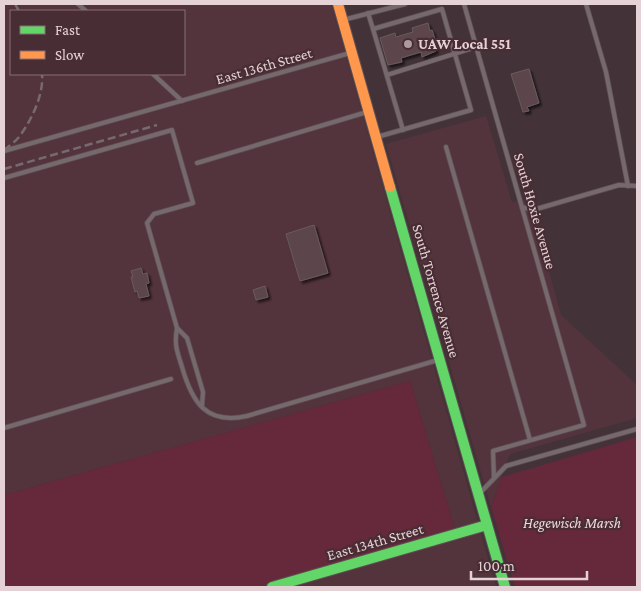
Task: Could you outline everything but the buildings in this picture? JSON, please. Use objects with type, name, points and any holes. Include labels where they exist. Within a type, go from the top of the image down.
[{"type":"main road","name":"South Torrence Avenue","points":[[338,4],[505,587]]},
{"type":"main road","name":"East 134th Street","points":[[272,587],[488,525]]},
{"type":"lane","points":[[343,20],[405,4]]},
{"type":"lane","name":"South Hoxie Avenue","points":[[464,4],[584,425],[530,440]]},
{"type":"lane","points":[[586,4],[606,72],[628,186]]},
{"type":"lane","points":[[373,29],[442,9],[470,110],[377,137]]},
{"type":"lane","points":[[368,13],[403,130]]},
{"type":"lane","points":[[387,75],[476,48]]},
{"type":"lane","name":"East 136th Street","points":[[4,151],[352,52]]},
{"type":"lane","points":[[154,75],[182,101]]},
{"type":"lane","points":[[197,163],[369,111]]},
{"type":"lane","points":[[4,178],[172,130],[193,203],[154,214],[147,223],[177,328],[174,341],[188,388],[192,396],[208,413],[215,416],[239,418],[440,359]]},
{"type":"lane","points":[[446,147],[530,440],[493,451],[494,478]]},
{"type":"lane","points":[[522,207],[533,210],[619,185],[637,186]]},
{"type":"lane","points":[[177,328],[188,338],[203,392],[202,406]]},
{"type":"lane","points":[[4,428],[171,380]]},
{"type":"lane","points":[[479,494],[506,466],[637,429]]},
{"type":"shaded area","points":[[4,4],[331,4],[496,587],[252,587],[455,529],[410,381],[4,495]]},
{"type":"shaded area","points":[[486,116],[512,202],[529,199],[561,315],[637,385],[637,418],[510,454],[491,507],[386,144]]},
{"type":"green space","points":[[410,381],[455,529],[252,587],[4,587],[4,495]]},
{"type":"green space","name":"Hegewisch Marsh","points":[[637,437],[637,587],[515,587],[491,507],[502,477]]},
{"type":"railway","points":[[15,4],[18,10]]},
{"type":"railway","points":[[4,150],[19,137],[32,116],[39,99],[42,75]]},
{"type":"railway","points":[[4,169],[157,125]]},
{"type":"traffic: fast","points":[[390,187],[505,587]]},
{"type":"traffic: fast","points":[[272,587],[487,525]]},
{"type":"traffic: slow","points":[[338,4],[390,187]]},
{"type":"place","name":"UAW Local 551","points":[[408,44]]}]
